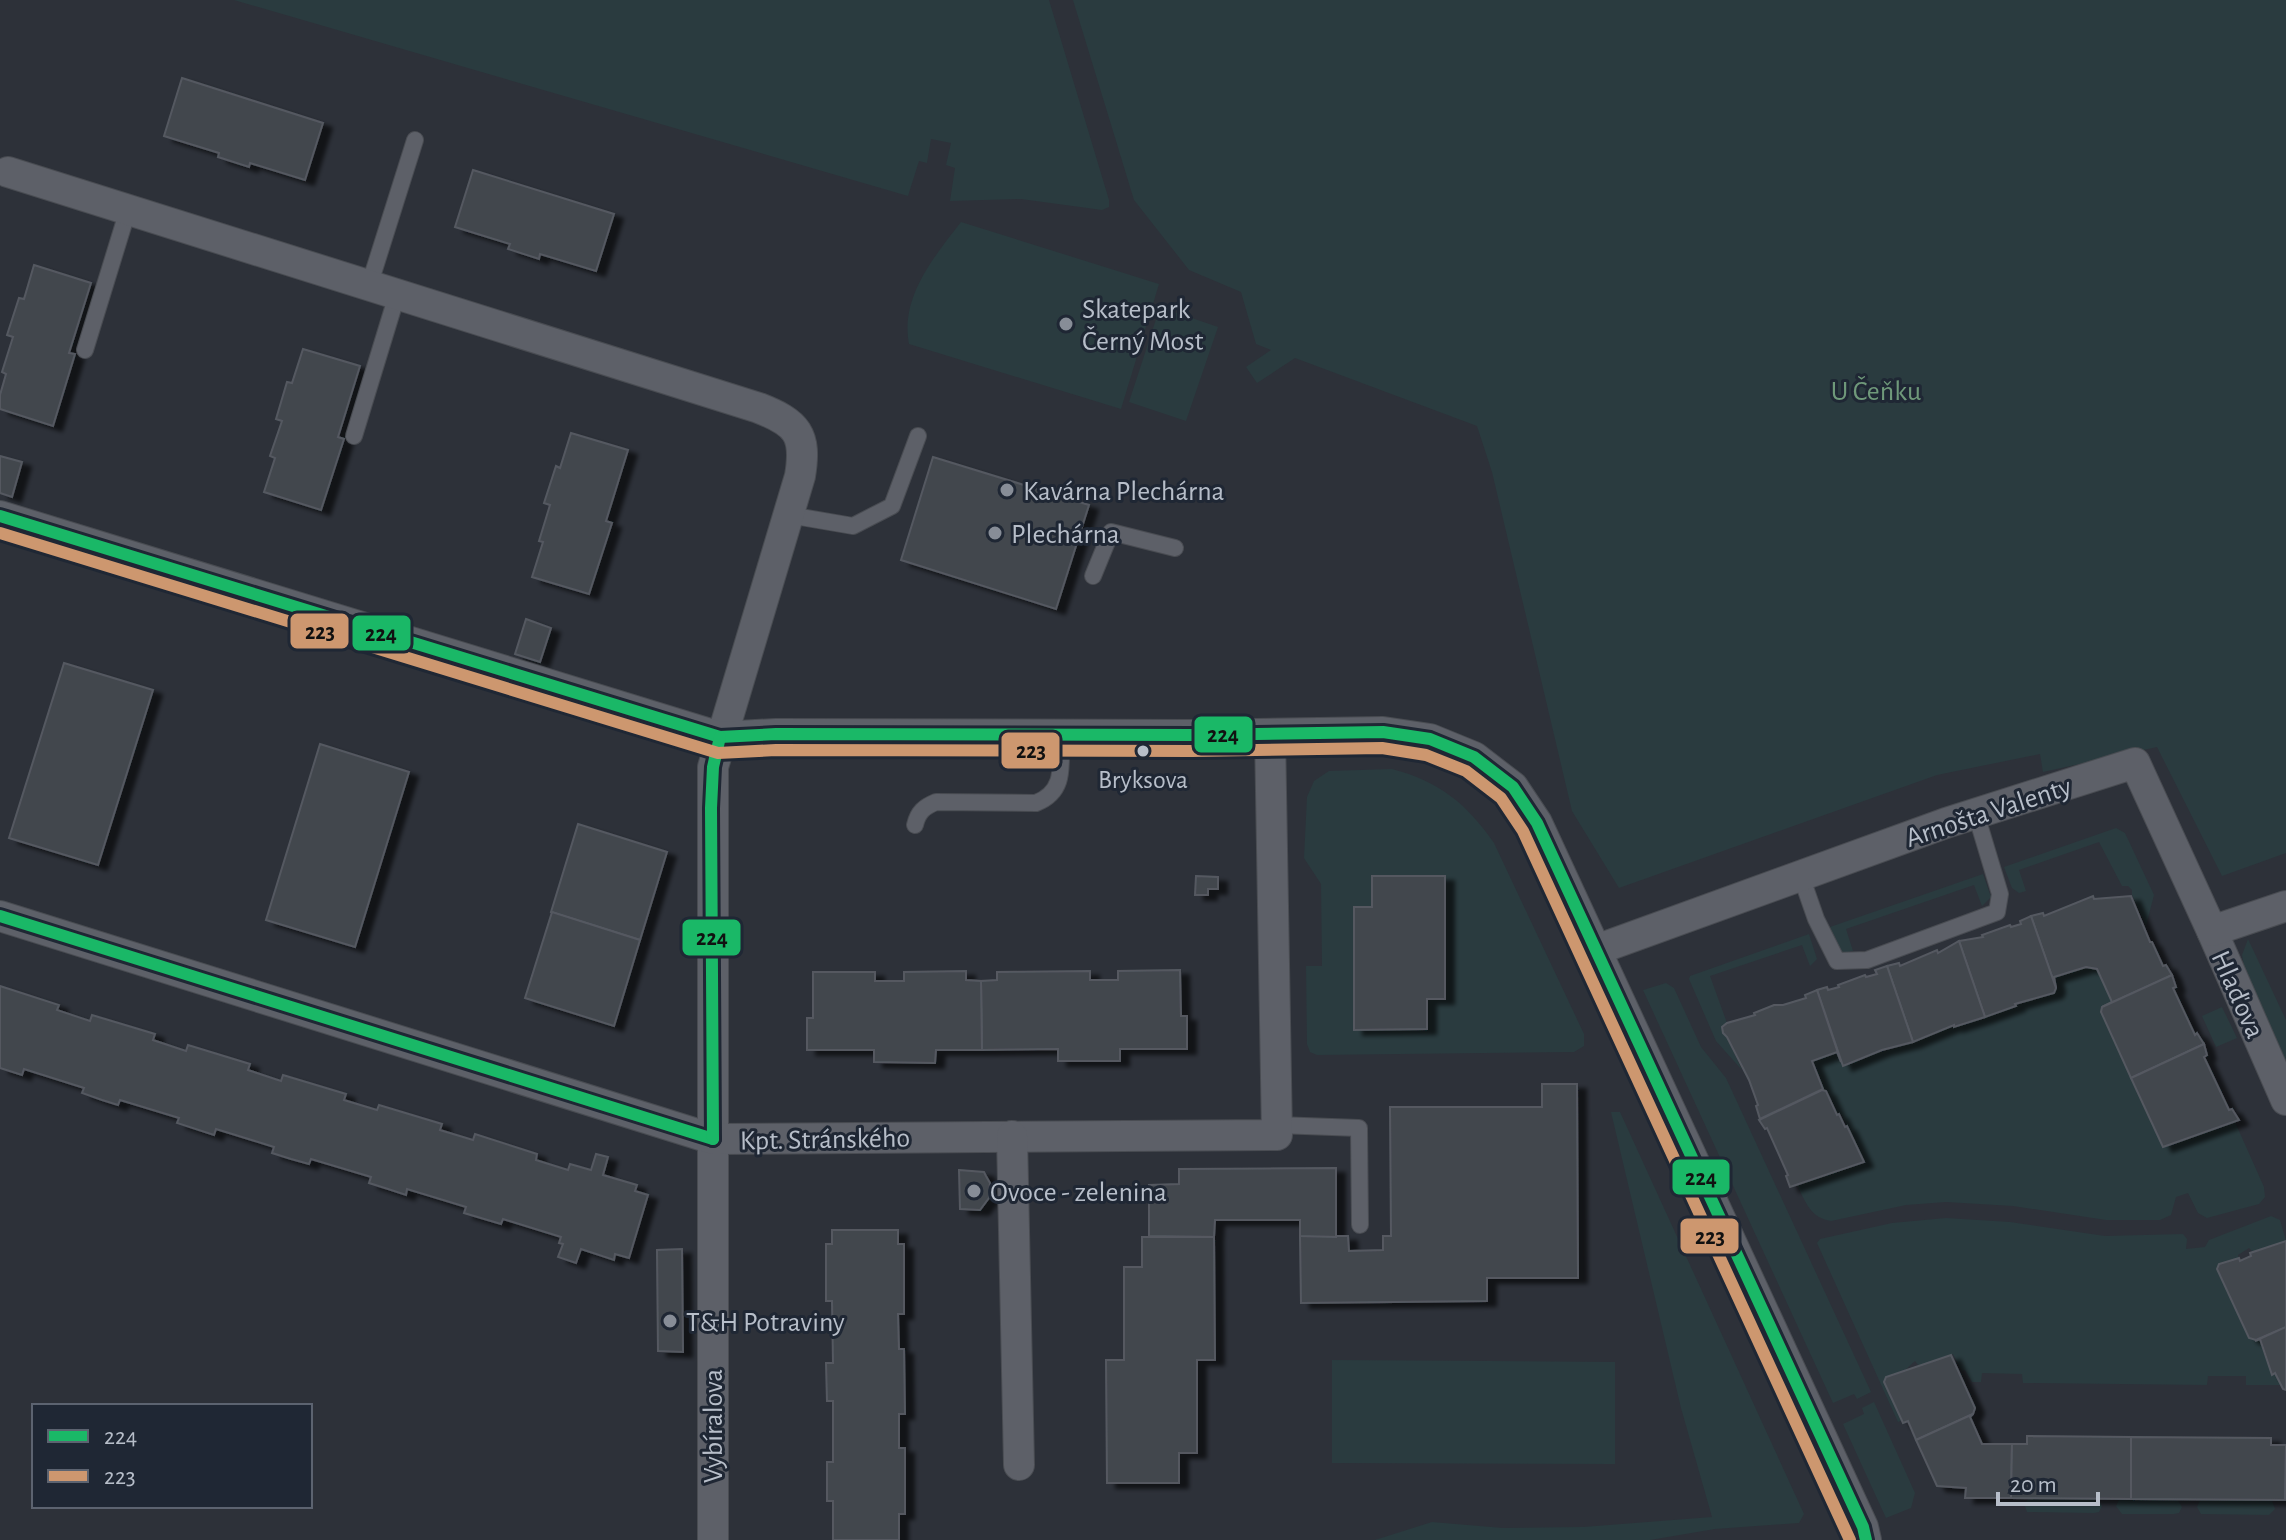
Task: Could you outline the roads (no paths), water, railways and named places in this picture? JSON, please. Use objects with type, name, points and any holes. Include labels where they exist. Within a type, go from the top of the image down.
[{"type":"street","name":"Vybíralova","points":[[4,171],[785,418],[796,429],[804,454],[789,515],[713,767],[713,1540]]},
{"type":"street","points":[[0,516],[720,737],[776,734],[1383,732],[1430,739],[1474,757],[1513,787],[1537,823],[1863,1527],[1866,1540]]},
{"type":"street","points":[[1270,734],[1277,1125]]},
{"type":"street","name":"Arnošta Valenty","points":[[1596,950],[1976,814],[2135,763],[2212,931]]},
{"type":"street","points":[[2212,931],[2286,906]]},
{"type":"street","name":"Kpt. Stránského","points":[[0,916],[713,1139],[1277,1135],[1277,1125]]},
{"type":"street","name":"Hlaďova","points":[[2212,931],[2286,1100]]},
{"type":"street","points":[[1012,1136],[1019,1465]]},
{"type":"lane","points":[[354,436],[415,140]]},
{"type":"lane","points":[[85,350],[128,210]]},
{"type":"lane","points":[[789,515],[853,526],[892,506],[918,436]]},
{"type":"lane","points":[[1093,576],[1111,532],[1175,548]]},
{"type":"lane","points":[[915,825],[917,815],[936,802],[1036,803],[1051,797],[1059,784],[1061,735]]},
{"type":"lane","points":[[1801,876],[1816,919],[1837,961],[1867,960],[1997,912],[2000,894],[1976,814]]},
{"type":"lane","points":[[1277,1125],[1359,1128],[1360,1225]]},
{"type":"place","name":"Skatepark Černý Most","points":[[1066,324]]},
{"type":"place","name":"Kavárna Plechárna","points":[[1007,490]]},
{"type":"place","name":"Plechárna","points":[[995,533]]},
{"type":"place","name":"Bryksova","points":[[1143,751]]},
{"type":"place","name":"Ovoce - zelenina","points":[[974,1191]]},
{"type":"place","name":"T&H Potraviny","points":[[670,1321]]},
{"type":"park label","name":"U Čeňku","points":[[1876,390]]}]
